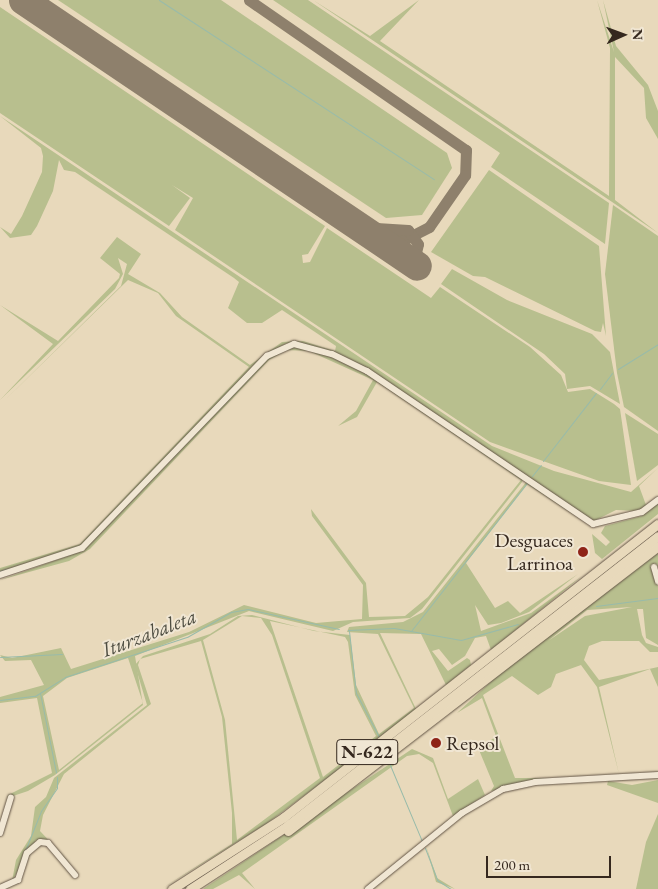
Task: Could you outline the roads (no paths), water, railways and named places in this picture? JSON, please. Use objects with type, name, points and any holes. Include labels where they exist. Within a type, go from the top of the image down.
[{"type":"highway","name":"N-622","points":[[172,889],[284,817],[658,524]]},
{"type":"highway","name":"N-622","points":[[190,889],[288,825],[658,536]]},
{"type":"highway","points":[[197,889],[337,796],[658,546]]},
{"type":"street","points":[[0,575],[82,548],[267,356],[294,344],[332,354],[367,371],[593,524],[642,512],[658,500]]},
{"type":"street","points":[[654,567],[658,581]]},
{"type":"street","points":[[368,889],[462,813],[503,790],[534,782],[658,775]]},
{"type":"street","points":[[0,833],[11,798]]},
{"type":"street","points":[[0,888],[18,880],[27,853],[40,842],[48,843],[75,875]]},
{"type":"waterway","points":[[159,0],[434,179]]},
{"type":"waterway","points":[[618,369],[658,344]]},
{"type":"waterway","points":[[600,389],[612,373]]},
{"type":"waterway","points":[[543,461],[596,393]]},
{"type":"waterway","points":[[532,476],[541,465]]},
{"type":"waterway","points":[[411,631],[527,483]]},
{"type":"waterway","points":[[0,571],[7,569]]},
{"type":"waterway","name":"Iturzabaleta","points":[[596,606],[658,598]]},
{"type":"waterway","name":"Iturzabaleta","points":[[0,700],[35,696],[65,677],[187,637],[231,612],[248,609],[339,629]]},
{"type":"waterway","name":"Iturzabaleta","points":[[348,630],[394,628],[461,640],[518,624]]},
{"type":"waterway","points":[[349,631],[356,693],[379,737]]},
{"type":"waterway","points":[[0,657],[62,654]]},
{"type":"waterway","points":[[40,693],[56,772]]},
{"type":"waterway","points":[[390,765],[422,841]]},
{"type":"waterway","points":[[25,851],[41,811],[57,788],[57,777]]},
{"type":"waterway","points":[[425,848],[437,880],[451,889]]},
{"type":"place","name":"Desguaces Larrinoa","points":[[583,552]]},
{"type":"place","name":"Repsol","points":[[436,743]]}]
